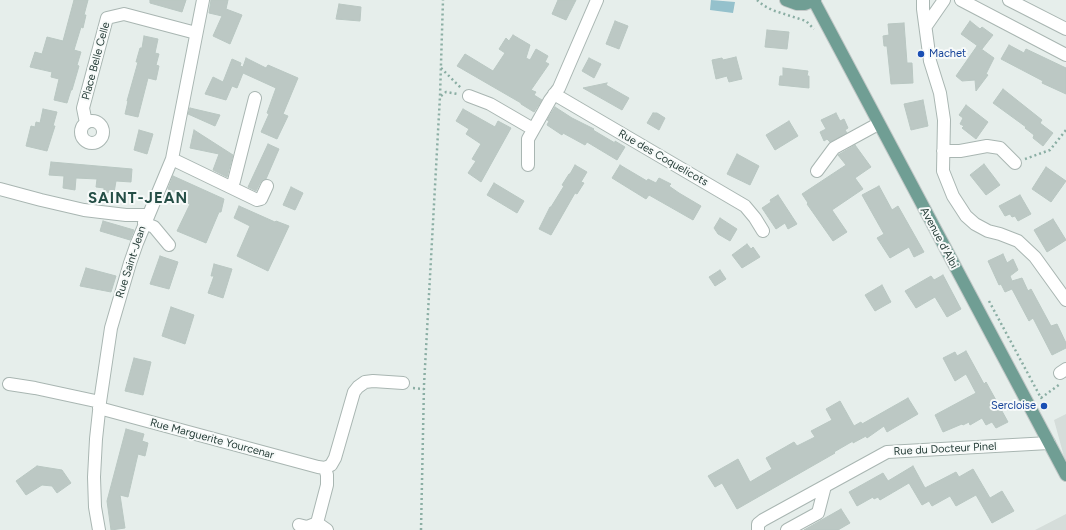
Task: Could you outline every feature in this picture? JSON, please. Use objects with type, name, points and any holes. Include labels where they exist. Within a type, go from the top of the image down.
[{"type":"main road","points":[[786,0],[797,4],[806,4],[814,0]]},
{"type":"main road","name":"Avenue d'Albi","points":[[814,0],[878,124],[1066,475]]},
{"type":"street","name":"Rue Saint-Jean","points":[[99,530],[95,507],[94,477],[100,405],[111,328],[130,263],[146,219],[172,159],[203,0]]},
{"type":"street","points":[[528,165],[528,139],[550,100],[559,88],[597,0]]},
{"type":"street","points":[[923,0],[930,61],[937,80],[944,120],[943,171],[952,196],[966,216],[975,224],[988,231],[1018,241],[1035,257],[1066,300]]},
{"type":"street","points":[[926,26],[944,0]]},
{"type":"street","points":[[961,0],[1066,54]]},
{"type":"street","points":[[1009,0],[1066,29]]},
{"type":"street","name":"Place Belle Celle","points":[[86,123],[83,108],[107,18],[124,14],[196,33]]},
{"type":"street","name":"Rue des Coquelicots","points":[[554,94],[745,206],[763,231]]},
{"type":"street","points":[[469,96],[490,104],[533,129]]},
{"type":"street","points":[[232,187],[255,98]]},
{"type":"street","points":[[817,171],[834,148],[878,124]]},
{"type":"street","points":[[943,151],[960,151],[987,146],[1000,148],[1015,163]]},
{"type":"street","points":[[172,159],[257,200],[261,199],[267,186]]},
{"type":"street","points":[[0,189],[84,210],[146,219],[158,231],[169,246]]},
{"type":"street","points":[[299,525],[307,527],[322,526],[328,475],[325,468],[331,465],[335,458],[354,392],[365,382],[373,381],[403,383]]},
{"type":"street","name":"Rue Marguerite Yourcenar","points":[[9,384],[35,388],[100,405],[325,468]]},
{"type":"street","name":"Rue du Docteur Pinel","points":[[758,530],[758,524],[763,520],[887,452],[1048,442]]},
{"type":"street","points":[[787,530],[818,513],[825,486]]},
{"type":"path","points":[[421,530],[424,385],[440,96],[443,0]]},
{"type":"path","points":[[441,68],[469,96]]},
{"type":"path","points":[[440,96],[446,92],[469,96]]},
{"type":"path","points":[[1015,163],[1050,150],[1066,130]]},
{"type":"path","points":[[1041,398],[1062,383],[1063,371]]},
{"type":"shaded area","points":[[1066,414],[1066,464],[1054,420]]},
{"type":"shaded area","points":[[1066,514],[1066,530],[1035,530]]},
{"type":"water","points":[[711,0],[735,2],[733,13],[710,10]]},
{"type":"building","points":[[74,0],[88,0],[84,15],[86,15],[83,28],[81,27],[74,50],[81,52],[77,65],[79,66],[67,103],[54,100],[59,79],[51,77],[52,72],[30,67],[35,52],[42,54],[47,37],[63,41]]},
{"type":"building","points":[[150,0],[186,0],[182,12],[150,3]]},
{"type":"building","points":[[211,0],[228,0],[226,9],[242,15],[230,44],[213,36],[222,16],[209,13]]},
{"type":"building","points":[[558,0],[576,0],[566,20],[552,14]]},
{"type":"building","points":[[339,4],[361,7],[360,21],[336,19]]},
{"type":"building","points":[[615,21],[628,26],[619,49],[606,44]]},
{"type":"building","points":[[970,21],[980,29],[982,27],[993,35],[982,49],[961,34]]},
{"type":"building","points":[[904,23],[907,63],[912,63],[913,83],[891,84],[887,46],[884,46],[883,36],[889,35],[888,24]]},
{"type":"building","points":[[767,30],[789,32],[787,49],[765,47]]},
{"type":"building","points":[[513,35],[530,45],[526,58],[530,60],[536,49],[548,56],[545,62],[549,64],[531,90],[536,92],[534,95],[542,100],[534,112],[457,66],[465,54],[493,71],[505,53],[499,49],[506,38],[509,41]]},
{"type":"building","points":[[144,36],[158,39],[155,53],[159,54],[156,65],[159,66],[156,80],[148,78],[138,117],[125,114],[127,101],[138,62],[136,62],[140,48],[142,48]]},
{"type":"building","points":[[1009,45],[1024,53],[1026,49],[1066,68],[1066,94],[1042,83],[1043,81],[1001,59]]},
{"type":"building","points":[[977,46],[994,58],[986,74],[988,75],[976,91],[975,80],[962,81],[956,76]]},
{"type":"building","points":[[736,57],[742,79],[729,82],[727,76],[716,79],[712,60],[722,58],[723,60]]},
{"type":"building","points":[[246,58],[266,68],[268,65],[298,78],[283,114],[288,116],[277,139],[261,132],[269,114],[267,113],[276,88],[243,73],[237,88],[232,86],[226,100],[205,94],[213,77],[223,82],[232,59],[241,63],[240,66],[243,67]]},
{"type":"building","points":[[589,58],[601,64],[594,78],[582,71]]},
{"type":"building","points":[[783,68],[808,71],[807,76],[809,76],[809,88],[779,85],[780,76],[783,76]]},
{"type":"building","points":[[607,83],[606,85],[629,98],[622,110],[583,88]]},
{"type":"building","points":[[1003,89],[1042,120],[1040,123],[1053,133],[1043,146],[1033,138],[1034,135],[1025,128],[1026,127],[993,103]]},
{"type":"building","points":[[923,100],[928,126],[911,130],[904,104]]},
{"type":"building","points":[[966,105],[988,122],[976,139],[962,128],[964,126],[960,124],[963,118],[959,115]]},
{"type":"building","points":[[555,107],[572,118],[594,129],[593,130],[615,143],[615,141],[625,147],[617,160],[587,142],[585,145],[563,133],[562,135],[547,125],[549,121],[547,120]]},
{"type":"building","points":[[190,108],[220,115],[215,126],[188,114]]},
{"type":"building","points":[[43,109],[57,112],[53,126],[55,126],[47,151],[26,146],[31,126],[35,127],[36,122],[40,123]]},
{"type":"building","points":[[463,109],[495,127],[498,121],[511,128],[481,182],[468,173],[476,161],[472,159],[481,144],[466,134],[469,129],[456,121]]},
{"type":"building","points":[[653,113],[657,113],[665,118],[659,130],[647,123]]},
{"type":"building","points":[[836,113],[840,121],[844,119],[848,128],[845,130],[847,133],[830,142],[827,139],[824,141],[820,132],[826,129],[821,120]]},
{"type":"building","points":[[789,121],[798,136],[775,150],[766,135]]},
{"type":"building","points":[[139,130],[153,134],[147,154],[134,150]]},
{"type":"building","points":[[194,130],[233,155],[227,177],[213,170],[219,154],[190,148]]},
{"type":"building","points":[[268,144],[279,149],[266,179],[260,183],[256,191],[248,187]]},
{"type":"building","points":[[855,145],[871,167],[855,178],[863,189],[832,210],[847,232],[833,241],[807,204],[808,203],[802,194],[846,165],[838,155]]},
{"type":"building","points":[[737,154],[759,166],[750,185],[727,174]]},
{"type":"building","points":[[51,162],[132,169],[131,182],[116,181],[114,193],[104,192],[104,188],[96,187],[97,179],[76,178],[75,190],[63,188],[64,176],[49,175]]},
{"type":"building","points":[[984,164],[1000,185],[986,195],[970,175]]},
{"type":"building","points":[[575,165],[587,172],[581,182],[584,183],[577,194],[575,193],[551,235],[539,229],[550,207],[564,186],[562,185]]},
{"type":"building","points":[[620,165],[647,181],[648,179],[656,183],[659,178],[671,184],[669,186],[701,206],[693,220],[649,195],[646,199],[612,178]]},
{"type":"building","points":[[1046,167],[1066,181],[1051,202],[1032,189]]},
{"type":"building","points":[[173,176],[224,199],[221,212],[219,212],[206,243],[177,231],[190,204],[178,199],[180,195],[168,189]]},
{"type":"building","points":[[494,183],[524,201],[517,213],[487,195]]},
{"type":"building","points":[[879,186],[892,210],[898,206],[924,252],[914,257],[909,247],[890,258],[877,238],[884,234],[862,195]]},
{"type":"building","points":[[291,187],[303,193],[295,210],[283,205]]},
{"type":"building","points":[[778,195],[797,224],[788,229],[785,223],[776,229],[762,208]]},
{"type":"building","points":[[1020,195],[1031,214],[1018,221],[1015,216],[1012,217],[1010,214],[1005,216],[999,206]]},
{"type":"building","points":[[239,206],[275,222],[276,221],[289,226],[268,271],[237,256],[250,226],[234,218]]},
{"type":"building","points":[[720,218],[737,229],[730,241],[718,234],[714,228]]},
{"type":"building","points":[[1053,219],[1066,240],[1047,252],[1034,230]]},
{"type":"building","points":[[103,221],[134,230],[130,240],[100,231]]},
{"type":"building","points":[[747,244],[751,249],[753,247],[760,257],[742,268],[732,255]]},
{"type":"building","points":[[1003,254],[1007,263],[1013,259],[1018,270],[1010,276],[1012,281],[1022,278],[1028,291],[1031,289],[1051,326],[1057,324],[1066,343],[1066,348],[1052,355],[1033,318],[1029,321],[1012,289],[1005,292],[1001,284],[999,285],[988,261]]},
{"type":"building","points":[[160,256],[178,262],[169,289],[150,284]]},
{"type":"building","points":[[214,264],[232,269],[223,298],[208,293],[214,276],[211,276]]},
{"type":"building","points":[[86,268],[116,276],[111,292],[80,286]]},
{"type":"building","points":[[720,270],[726,279],[715,286],[709,277]]},
{"type":"building","points":[[943,275],[961,309],[947,317],[935,297],[916,308],[905,291],[931,276],[934,280]]},
{"type":"building","points":[[882,285],[891,302],[875,311],[865,295]]},
{"type":"building","points":[[171,307],[194,315],[185,344],[162,336]]},
{"type":"building","points":[[966,351],[984,384],[986,382],[1008,422],[996,428],[992,422],[986,425],[982,418],[970,425],[969,422],[943,432],[935,415],[976,393],[966,374],[955,381],[943,358],[955,352],[957,356]]},
{"type":"building","points":[[134,358],[151,362],[143,395],[125,391]]},
{"type":"building","points":[[908,398],[918,414],[887,432],[884,426],[867,438],[866,436],[853,443],[853,441],[834,452],[835,453],[737,509],[722,483],[715,487],[708,476],[738,459],[750,482],[772,469],[766,458],[794,442],[797,446],[815,437],[811,431],[832,420],[826,409],[840,401],[854,426],[861,422],[862,424]]},
{"type":"building","points":[[126,429],[144,434],[142,441],[148,443],[145,456],[138,454],[128,497],[120,495],[125,528],[111,530],[107,501]]},
{"type":"building","points":[[37,466],[62,470],[71,483],[57,493],[52,486],[42,485],[26,495],[16,481]]},
{"type":"building","points":[[913,466],[925,488],[956,472],[959,477],[973,469],[990,498],[1002,491],[1014,511],[992,523],[976,495],[956,506],[950,496],[932,506],[929,501],[922,505],[909,483],[880,500],[878,497],[874,499],[873,497],[857,506],[849,492],[883,473],[888,481]]},
{"type":"building","points":[[841,509],[850,523],[838,530],[804,530]]},
{"type":"place","name":"Machet","points":[[921,54]]},
{"type":"place","name":"Sercloise","points":[[1044,406]]},
{"type":"district","name":"SAINT-JEAN","points":[[138,199]]}]
